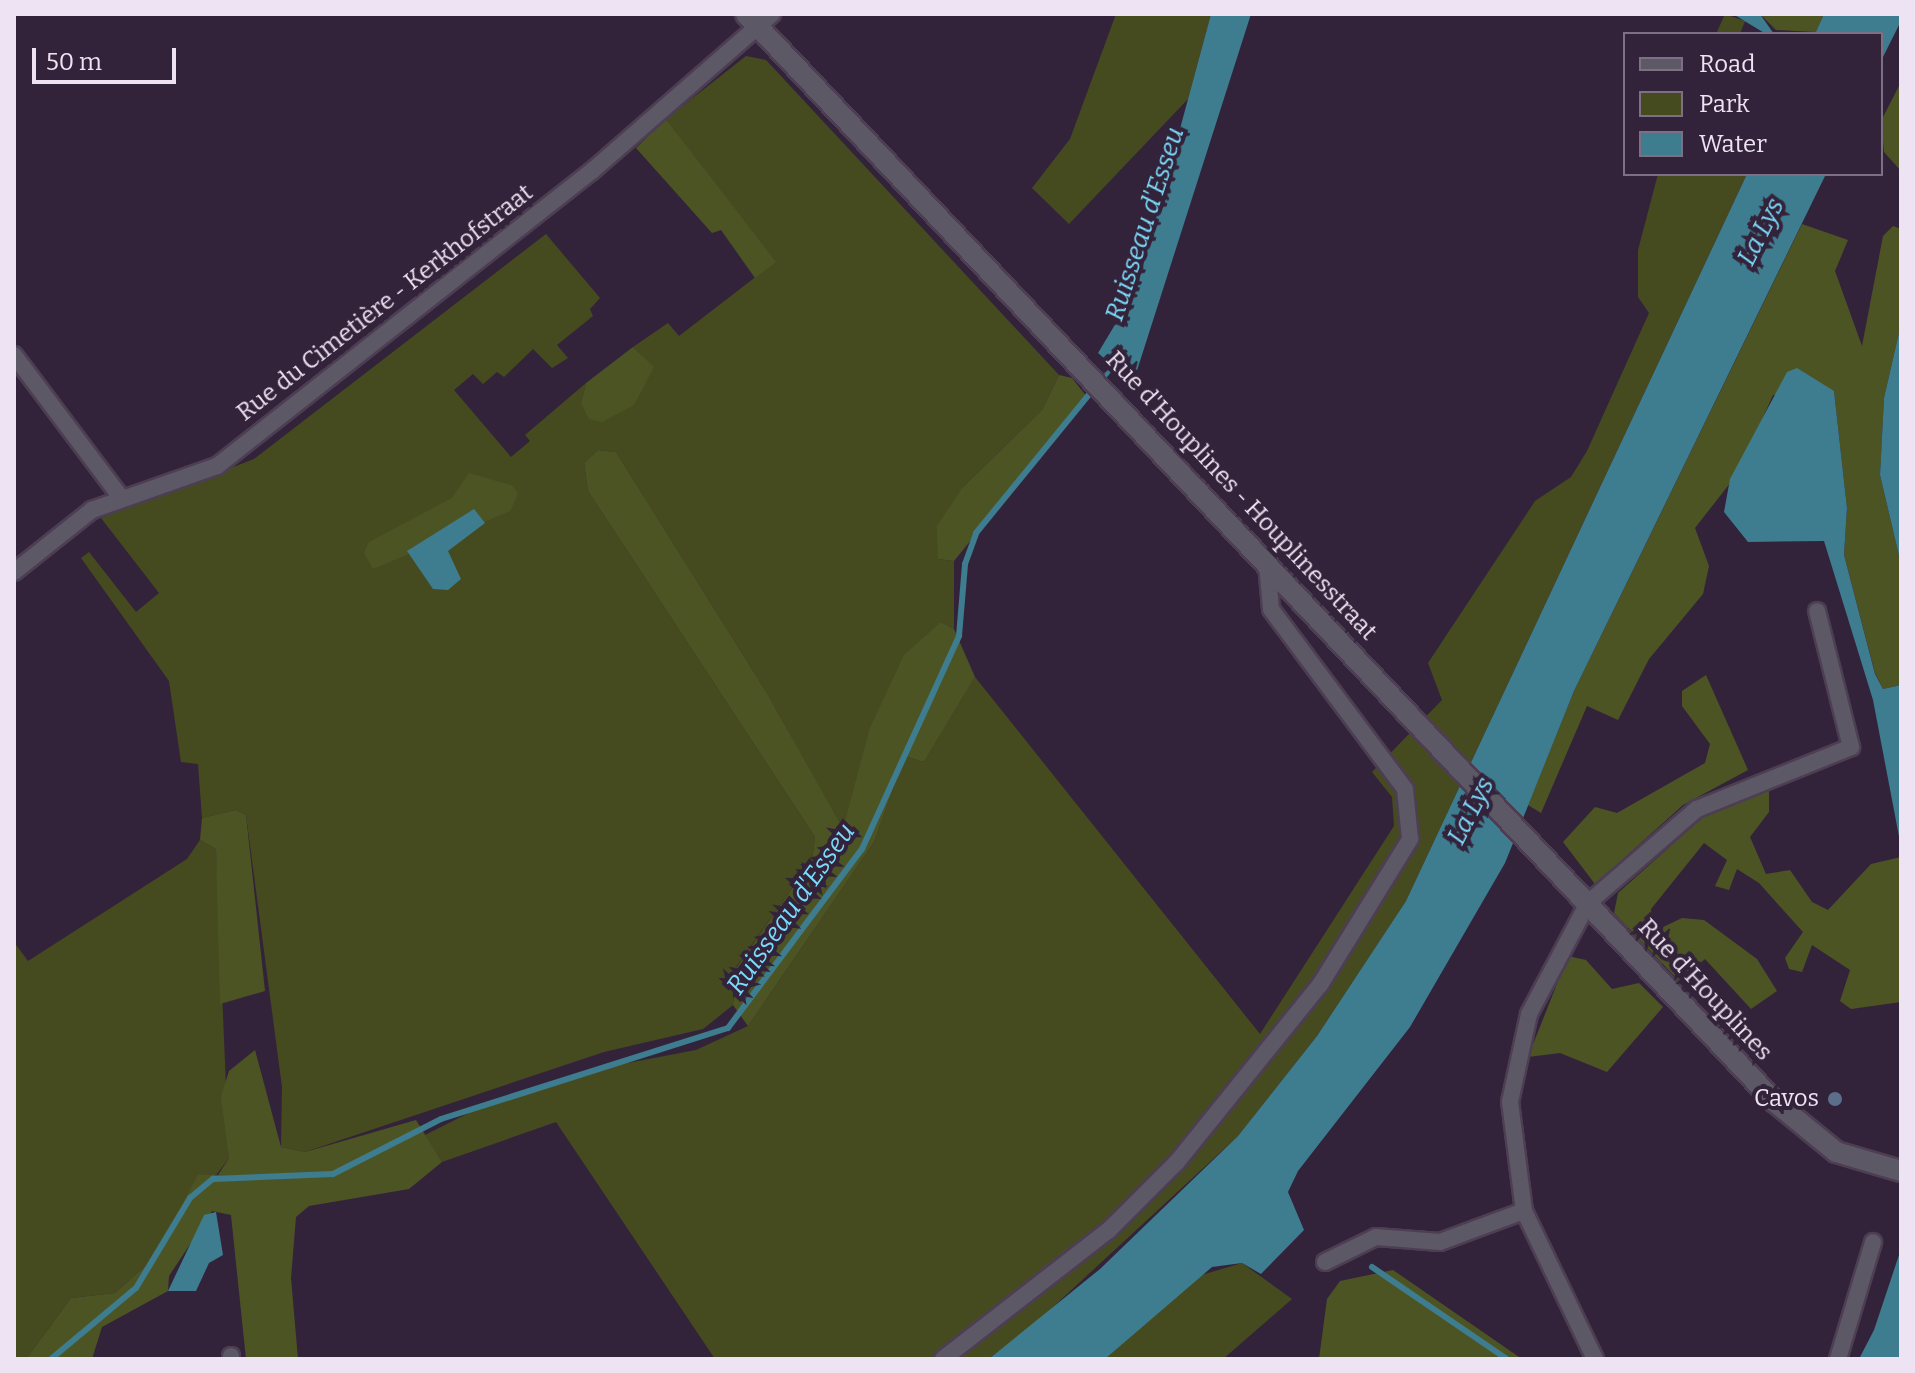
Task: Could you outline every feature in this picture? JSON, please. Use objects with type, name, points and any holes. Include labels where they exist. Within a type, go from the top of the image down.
[{"type":"street","name":"Rue d'Houplines - Houplinesstraat","points":[[759,18],[1563,877]]},
{"type":"street","name":"Rue du Cimetière - Kerkhofstraat","points":[[14,572],[120,496],[217,466],[580,181],[759,18]]},
{"type":"street","points":[[14,355],[120,496]]},
{"type":"street","points":[[943,1359],[1109,1230],[1177,1162],[1320,985],[1410,839],[1405,789],[1271,609],[1267,564]]},
{"type":"street","points":[[1595,1359],[1524,1211],[1510,1102],[1515,1064],[1554,955],[1588,903],[1697,809],[1851,747],[1817,611]]},
{"type":"street","name":"Rue d'Houplines","points":[[1563,877],[1796,1123],[1836,1152],[1901,1171]]},
{"type":"street","points":[[1325,1262],[1376,1237],[1440,1242],[1524,1211]]},
{"type":"street","points":[[1838,1359],[1873,1242]]},
{"type":"green space","points":[[1116,14],[1211,14],[1188,99],[1069,224],[1032,188],[1070,139]]},
{"type":"green space","points":[[1725,14],[1745,21],[1741,32],[1717,32]]},
{"type":"green space","points":[[1760,14],[1824,14],[1816,32],[1776,30]]},
{"type":"green space","points":[[746,56],[766,60],[1059,375],[1042,410],[963,487],[938,559],[954,561],[954,629],[941,622],[843,830],[767,693],[616,452],[598,450],[584,463],[588,491],[815,837],[812,860],[736,967],[733,1005],[703,1029],[604,1052],[305,1152],[281,1147],[282,1087],[246,815],[236,810],[202,818],[198,764],[181,762],[169,681],[81,558],[89,552],[136,612],[159,593],[101,518],[254,459],[546,234],[600,298],[590,309],[593,316],[557,345],[568,358],[552,368],[533,349],[504,377],[497,372],[483,384],[473,374],[454,390],[511,457],[530,441],[525,435],[586,383],[581,403],[653,367],[633,347],[668,323],[679,336],[775,262],[666,119]]},
{"type":"green space","points":[[1901,82],[1901,171],[1884,152],[1883,117]]},
{"type":"green space","points":[[666,119],[776,262],[755,278],[721,230],[712,233],[636,148]]},
{"type":"green space","points":[[1657,176],[1746,176],[1406,901],[1317,1036],[1238,1136],[1027,1331],[989,1359],[715,1359],[556,1122],[442,1162],[425,1135],[471,1112],[617,1065],[696,1050],[748,1026],[874,842],[905,756],[924,762],[975,677],[1260,1034],[1394,826],[1392,797],[1372,772],[1442,700],[1428,663],[1535,501],[1571,477],[1587,451],[1649,313],[1638,297],[1638,250]]},
{"type":"green space","points":[[1802,224],[1848,240],[1835,271],[1862,346],[1883,236],[1893,226],[1901,229],[1901,324],[1884,398],[1880,475],[1901,564],[1901,685],[1883,689],[1875,673],[1844,555],[1847,508],[1834,391],[1773,395],[1738,473],[1695,528],[1709,566],[1703,594],[1649,659],[1618,720],[1587,706],[1541,813],[1528,805],[1574,691]]},
{"type":"green space","points":[[633,347],[654,367],[634,405],[602,422],[589,419],[581,403],[586,383]]},
{"type":"green space","points":[[1059,375],[1072,378],[1087,397],[954,561],[938,559],[937,526],[963,487],[1042,410]]},
{"type":"green space","points":[[598,450],[616,452],[767,693],[843,829],[870,728],[904,655],[941,622],[954,629],[975,677],[924,762],[905,756],[874,842],[748,1026],[733,1005],[736,968],[812,860],[815,837],[588,491],[584,463]]},
{"type":"green space","points":[[469,473],[513,486],[518,494],[510,511],[373,569],[364,553],[369,542],[452,498]]},
{"type":"green space","points":[[1706,675],[1748,770],[1683,805],[1595,884],[1563,842],[1595,807],[1617,813],[1705,763],[1710,744],[1682,706],[1682,691]]},
{"type":"green space","points":[[1769,789],[1769,812],[1750,837],[1766,874],[1790,870],[1812,902],[1828,910],[1871,864],[1901,857],[1901,1002],[1851,1009],[1840,1001],[1850,970],[1812,945],[1802,972],[1789,969],[1785,958],[1803,932],[1759,883],[1737,869],[1729,890],[1715,886],[1727,860],[1704,843],[1651,909],[1652,923],[1657,930],[1682,918],[1704,920],[1757,959],[1777,991],[1751,1009],[1705,959],[1679,981],[1614,913],[1618,893],[1703,817]]},
{"type":"green space","points":[[236,810],[246,815],[265,991],[220,1004],[216,849],[200,840],[202,818]]},
{"type":"green space","points":[[200,840],[216,849],[229,1158],[153,1259],[115,1293],[71,1298],[26,1359],[14,1359],[14,942],[28,961],[187,859]]},
{"type":"green space","points":[[1568,956],[1586,960],[1612,989],[1639,983],[1663,1007],[1607,1072],[1560,1053],[1528,1057]]},
{"type":"green space","points":[[255,1050],[281,1147],[305,1152],[416,1120],[442,1162],[409,1189],[309,1206],[296,1217],[291,1278],[298,1359],[246,1359],[231,1215],[212,1211],[169,1276],[168,1291],[102,1327],[92,1359],[26,1359],[71,1298],[115,1293],[153,1259],[198,1175],[218,1175],[229,1158],[221,1097],[229,1071]]},
{"type":"green space","points":[[1242,1263],[1292,1299],[1223,1359],[1105,1359],[1198,1276]]},
{"type":"green space","points":[[1393,1270],[1522,1359],[1319,1359],[1327,1299],[1340,1281]]},
{"type":"water","points":[[1211,14],[1251,14],[1133,383],[1098,353],[1137,288]]},
{"type":"water","points":[[1733,14],[1760,14],[1773,32],[1763,32]]},
{"type":"water","points":[[1824,14],[1901,14],[1901,21],[1883,57],[1883,32],[1816,32]]},
{"type":"water","name":"La Lys","points":[[1746,176],[1825,176],[1574,691],[1505,863],[1410,1027],[1298,1171],[1288,1192],[1304,1230],[1261,1274],[1242,1263],[1212,1267],[1105,1359],[989,1359],[1100,1269],[1238,1136],[1317,1036],[1406,901]]},
{"type":"water","points":[[1901,324],[1901,564],[1880,475],[1884,398]]},
{"type":"water","points":[[1797,368],[1834,391],[1847,508],[1844,555],[1875,674],[1883,689],[1901,685],[1901,847],[1873,700],[1824,541],[1748,542],[1724,512],[1730,479],[1787,372]]},
{"type":"water","points":[[474,509],[485,523],[448,551],[461,579],[448,590],[433,589],[407,551]]},
{"type":"water","points":[[216,1212],[223,1255],[209,1263],[196,1291],[168,1291],[204,1215]]},
{"type":"water","points":[[1901,1249],[1901,1359],[1859,1359],[1874,1330]]},
{"type":"waterway","name":"Ruisseau d'Esseu","points":[[51,1359],[136,1288],[190,1198],[213,1179],[333,1174],[441,1119],[728,1028],[862,849],[959,636],[965,564],[976,533],[1114,364]]},
{"type":"waterway","points":[[1372,1267],[1507,1359]]},
{"type":"place","name":"Cavos","points":[[1835,1099]]}]
